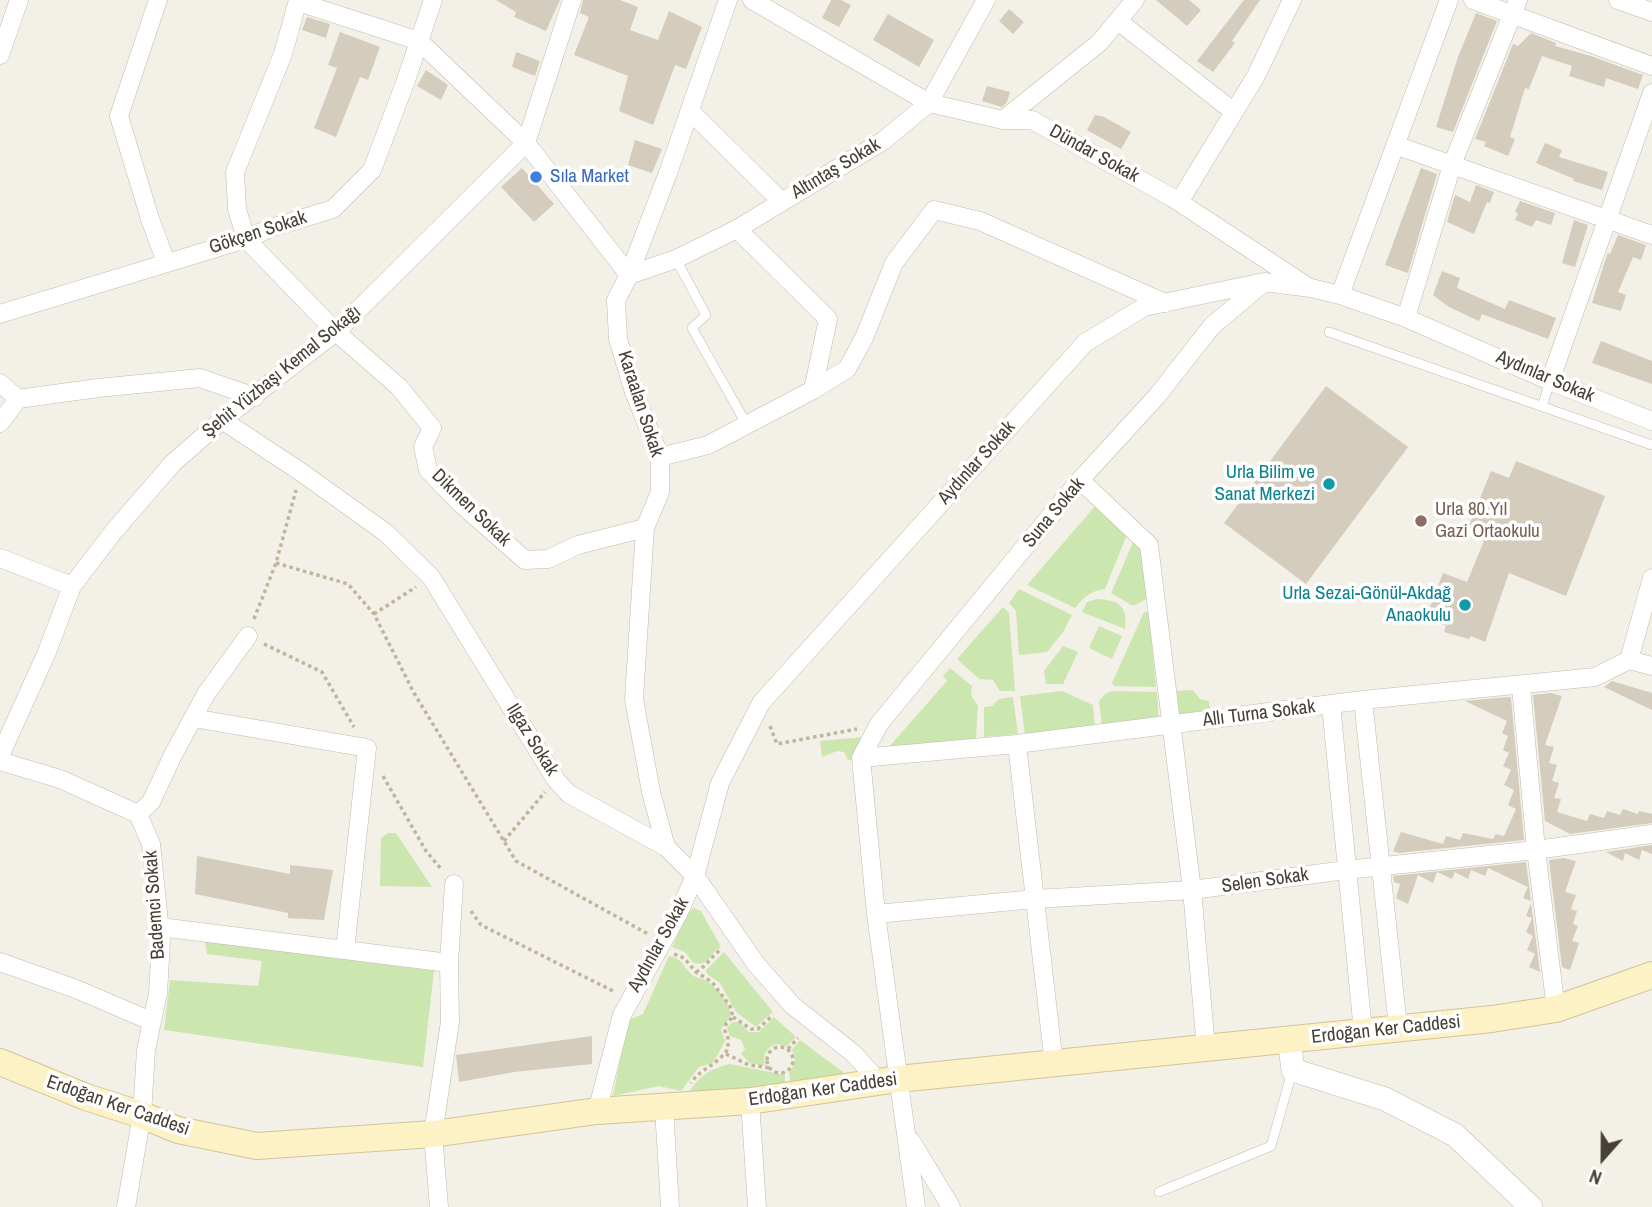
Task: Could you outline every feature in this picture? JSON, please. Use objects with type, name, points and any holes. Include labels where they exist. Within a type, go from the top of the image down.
[{"type":"main road","name":"Erdoğan Ker Caddesi","points":[[0,1062],[178,1130],[257,1146],[433,1134],[597,1111],[750,1101],[889,1081],[1492,1019],[1556,1009],[1652,975]]},
{"type":"street","points":[[0,55],[19,0]]},
{"type":"street","points":[[158,0],[119,116],[166,262]]},
{"type":"street","name":"Gökçen Sokak","points":[[0,314],[246,239],[271,228],[333,209],[372,170],[433,0]]},
{"type":"street","name":"Şehit Yüzbaşı Kemal Sokağı","points":[[0,758],[47,652],[72,586],[114,531],[173,463],[222,420],[336,332],[526,143],[572,0]]},
{"type":"street","name":"Karaalan Sokak","points":[[666,847],[651,792],[634,699],[645,528],[660,492],[660,457],[634,392],[618,339],[616,300],[629,275],[690,111],[727,0]]},
{"type":"street","name":"Dündar Sokak","points":[[752,0],[929,103],[1003,120],[1032,120],[1179,202],[1311,288]]},
{"type":"street","name":"Altıntaş Sokak","points":[[629,275],[677,259],[737,229],[883,141],[929,103],[986,0]]},
{"type":"street","points":[[1003,120],[1099,43],[1135,0]]},
{"type":"street","points":[[1179,202],[1256,76],[1292,0]]},
{"type":"street","points":[[1340,295],[1449,0]]},
{"type":"street","points":[[1474,0],[1516,7],[1652,66]]},
{"type":"street","points":[[1618,0],[1652,12]]},
{"type":"street","points":[[246,239],[237,209],[235,172],[283,54],[298,1],[419,41],[526,143],[629,275]]},
{"type":"street","points":[[1406,318],[1452,165],[1516,7]]},
{"type":"street","points":[[1118,21],[1234,112]]},
{"type":"street","points":[[1550,381],[1652,93]]},
{"type":"street","points":[[690,111],[782,202]]},
{"type":"street","points":[[1395,145],[1652,235]]},
{"type":"street","points":[[660,457],[708,445],[813,390],[847,369],[864,338],[894,263],[933,209],[980,221],[1165,303]]},
{"type":"street","points":[[737,229],[828,319],[813,390]]},
{"type":"street","name":"Dikmen Sokak","points":[[246,239],[336,332],[399,387],[432,428],[423,447],[428,470],[460,503],[525,559],[548,559],[578,545],[645,528]]},
{"type":"street","name":"Aydınlar Sokak","points":[[597,1111],[622,1015],[629,999],[666,947],[695,876],[720,783],[761,703],[1086,343],[1144,307],[1264,282],[1311,288],[1406,318],[1550,381],[1652,421]]},
{"type":"street","name":"Suna Sokak","points":[[862,758],[879,724],[1080,480],[1157,396],[1212,326],[1264,282]]},
{"type":"street","points":[[0,423],[19,399],[98,388],[200,378],[255,397]]},
{"type":"street","points":[[0,383],[19,399]]},
{"type":"street","name":"Ilgaz Sokak","points":[[222,420],[386,533],[431,577],[556,780],[569,794],[666,847],[695,876],[756,964],[792,1005],[889,1081]]},
{"type":"street","points":[[1080,480],[1149,545],[1192,890],[1206,1048]]},
{"type":"street","points":[[0,558],[72,586]]},
{"type":"street","points":[[1652,578],[1629,660],[1652,666]]},
{"type":"street","points":[[0,758],[60,779],[138,814],[151,802],[206,694],[248,636]]},
{"type":"street","name":"Allı Turna Sokak","points":[[862,758],[1017,744],[1363,700],[1595,677],[1629,660]]},
{"type":"street","points":[[1521,686],[1536,850],[1556,1009]]},
{"type":"street","points":[[1363,700],[1398,1027]]},
{"type":"street","points":[[1331,705],[1363,1031]]},
{"type":"street","points":[[193,718],[367,748],[345,950]]},
{"type":"street","points":[[1017,744],[1054,1064]]},
{"type":"street","points":[[862,758],[889,1081],[906,1134],[916,1207]]},
{"type":"street","name":"Bademci Sokak","points":[[126,1207],[142,1115],[146,1050],[158,993],[161,942],[151,844],[138,814]]},
{"type":"street","name":"Selen Sokak","points":[[876,914],[1035,899],[1192,890],[1652,834]]},
{"type":"street","points":[[439,1207],[433,1134],[450,1022],[449,963],[454,884]]},
{"type":"street","points":[[160,927],[449,963]]},
{"type":"street","points":[[0,962],[76,989],[151,1021]]},
{"type":"street","points":[[1289,1040],[1293,1070],[1385,1099],[1455,1135],[1531,1207]]},
{"type":"street","points":[[750,1101],[757,1207]]},
{"type":"street","points":[[664,1108],[670,1207]]},
{"type":"street","points":[[906,1134],[951,1207]]},
{"type":"lane","points":[[677,259],[706,315],[692,328],[747,425]]},
{"type":"lane","points":[[1329,332],[1652,445]]},
{"type":"lane","points":[[1542,407],[1550,381]]},
{"type":"lane","points":[[1159,1192],[1270,1146],[1293,1070]]},
{"type":"path","points":[[301,472],[276,562],[248,636],[322,672],[426,851],[454,884],[481,925],[629,999]]},
{"type":"path","points":[[276,562],[348,584],[374,614],[414,693],[516,861],[684,958],[696,972],[705,976],[720,991],[730,1006],[733,1017],[751,1028],[758,1029],[773,1015]]},
{"type":"path","points":[[374,614],[431,577]]},
{"type":"path","points":[[761,703],[776,744],[879,724]]},
{"type":"path","points":[[503,841],[556,780]]},
{"type":"path","points":[[696,972],[722,949]]},
{"type":"path","points":[[690,1086],[695,1077],[714,1066],[726,1054],[726,1024],[733,1017]]},
{"type":"path","points":[[788,1049],[798,1038]]},
{"type":"path","points":[[726,1054],[749,1065],[782,1073],[790,1069],[793,1056],[788,1049],[780,1046],[772,1049],[766,1060],[770,1068]]},
{"type":"green space","points":[[1096,505],[1128,532],[1105,589],[1088,595],[1075,608],[1027,585]]},
{"type":"green space","points":[[1135,538],[1141,542],[1148,598],[1133,606],[1111,593]]},
{"type":"green space","points":[[1019,589],[1072,615],[1047,652],[1019,655],[1016,611],[1009,603]]},
{"type":"green space","points":[[1097,599],[1111,601],[1120,606],[1125,615],[1125,629],[1082,612],[1087,602]]},
{"type":"green space","points":[[1003,607],[1009,613],[1015,691],[1000,691],[993,680],[979,679],[957,659]]},
{"type":"green space","points":[[1144,612],[1149,612],[1156,687],[1114,686],[1112,683]]},
{"type":"green space","points":[[1099,626],[1122,636],[1112,659],[1089,648]]},
{"type":"green space","points":[[1063,646],[1078,652],[1063,684],[1046,684],[1044,671]]},
{"type":"green space","points":[[950,668],[972,686],[971,695],[978,706],[976,739],[890,750],[888,748],[947,681],[943,676]]},
{"type":"green space","points":[[1193,690],[1200,699],[1209,701],[1210,715],[1177,718],[1175,691]]},
{"type":"green space","points":[[1062,691],[1093,705],[1095,728],[1025,735],[1020,696]]},
{"type":"green space","points":[[1112,691],[1157,692],[1159,722],[1102,726],[1099,701]]},
{"type":"green space","points":[[1013,697],[1018,734],[984,737],[984,707],[992,706],[999,699]]},
{"type":"green space","points":[[864,737],[852,760],[848,760],[844,752],[837,751],[822,757],[820,741]]},
{"type":"green space","points":[[388,833],[396,833],[432,887],[380,886],[381,838]]},
{"type":"green space","points":[[693,908],[701,911],[721,947],[706,962],[699,964],[693,963],[685,952],[672,947],[686,916]]},
{"type":"green space","points":[[205,941],[434,971],[423,1067],[164,1030],[170,980],[258,986],[262,961],[207,954]]},
{"type":"green space","points":[[724,952],[773,1012],[756,1027],[736,1012],[720,983],[707,974],[706,970]]},
{"type":"green space","points":[[669,956],[678,959],[694,976],[709,982],[726,1001],[730,1011],[729,1018],[721,1030],[725,1041],[713,1063],[699,1067],[681,1091],[659,1086],[613,1096],[628,1020],[643,1014]]},
{"type":"green space","points":[[774,1017],[796,1037],[787,1046],[777,1044],[768,1049],[765,1066],[750,1063],[741,1054],[745,1049],[741,1040],[730,1036],[727,1027],[733,1022],[740,1022],[749,1032],[759,1032]]},
{"type":"green space","points":[[800,1040],[843,1072],[844,1080],[791,1085],[789,1072],[795,1059],[792,1050]]},
{"type":"green space","points":[[730,1064],[785,1075],[785,1086],[687,1095],[705,1075]]},
{"type":"building","points":[[496,0],[560,0],[546,31],[514,17],[516,12]]},
{"type":"building","points":[[583,0],[620,0],[638,7],[630,30],[658,40],[669,11],[702,27],[686,69],[675,65],[653,125],[619,111],[628,76],[574,55],[589,17],[580,13]]},
{"type":"building","points":[[831,0],[841,0],[851,5],[839,27],[822,18]]},
{"type":"building","points":[[1156,0],[1189,0],[1201,10],[1187,26]]},
{"type":"building","points":[[1244,0],[1260,0],[1232,41],[1235,43],[1213,72],[1197,61]]},
{"type":"building","points":[[1009,9],[1024,22],[1013,34],[999,21]]},
{"type":"building","points":[[1476,13],[1497,21],[1453,132],[1436,127],[1458,57]]},
{"type":"building","points":[[888,14],[934,40],[919,67],[873,40]]},
{"type":"building","points":[[307,17],[330,24],[326,38],[302,30]]},
{"type":"building","points":[[340,32],[380,47],[368,80],[360,77],[336,137],[314,128],[337,68],[328,65]]},
{"type":"building","points":[[1531,33],[1556,43],[1555,46],[1643,75],[1638,89],[1606,78],[1604,87],[1569,76],[1572,66],[1542,56],[1529,89],[1525,88],[1510,137],[1515,139],[1508,156],[1484,146],[1486,142],[1475,139],[1513,44],[1518,46]]},
{"type":"building","points":[[516,52],[540,61],[535,76],[512,67]]},
{"type":"building","points":[[426,70],[448,85],[441,100],[417,86]]},
{"type":"building","points":[[987,86],[1010,92],[1002,107],[982,101]]},
{"type":"building","points":[[1095,115],[1131,132],[1121,149],[1087,130]]},
{"type":"building","points":[[635,140],[662,149],[652,173],[628,165]]},
{"type":"building","points":[[1545,143],[1562,150],[1559,157],[1608,172],[1602,190],[1573,181],[1574,179],[1536,163]]},
{"type":"building","points":[[522,168],[554,204],[534,222],[501,187]]},
{"type":"building","points":[[1421,168],[1437,174],[1408,273],[1385,265]]},
{"type":"building","points":[[1476,185],[1494,192],[1474,234],[1447,222],[1455,195],[1470,202]]},
{"type":"building","points":[[1520,201],[1555,213],[1551,225],[1536,220],[1532,227],[1515,220]]},
{"type":"building","points":[[1574,220],[1588,225],[1575,267],[1562,263]]},
{"type":"building","points":[[1618,235],[1646,245],[1641,260],[1633,257],[1618,292],[1626,295],[1621,311],[1592,303],[1608,253],[1610,254]]},
{"type":"building","points":[[1442,271],[1460,278],[1457,288],[1505,309],[1509,300],[1556,318],[1548,339],[1482,314],[1479,321],[1449,307],[1433,295]]},
{"type":"building","points":[[1601,341],[1652,361],[1652,384],[1592,363]]},
{"type":"building","name":"Urla Bilim ve Sanat Merkezi","points":[[1326,386],[1408,447],[1306,584],[1224,523]]},
{"type":"building","points":[[1516,461],[1605,496],[1566,596],[1509,573],[1485,642],[1471,636],[1469,639],[1444,632],[1446,626],[1426,618],[1443,573],[1467,582],[1484,541],[1466,533],[1491,471],[1509,478]]},
{"type":"building","points":[[1612,681],[1652,693],[1652,710],[1604,687]]},
{"type":"building","points":[[1551,693],[1562,696],[1545,745],[1554,747],[1549,763],[1557,765],[1552,781],[1559,783],[1554,798],[1561,799],[1557,812],[1587,821],[1590,814],[1604,818],[1607,811],[1620,815],[1623,809],[1638,814],[1639,811],[1652,814],[1652,823],[1570,834],[1545,821],[1533,695]]},
{"type":"building","points":[[1511,698],[1524,840],[1398,853],[1393,851],[1401,832],[1443,844],[1446,836],[1460,840],[1463,833],[1493,839],[1496,834],[1504,836],[1516,809],[1508,805],[1514,790],[1504,785],[1511,770],[1503,766],[1509,753],[1503,750],[1508,736],[1502,733],[1507,721],[1465,701]]},
{"type":"building","points":[[1652,845],[1652,854],[1642,850],[1639,860],[1625,853],[1623,861],[1606,852]]},
{"type":"building","points":[[197,856],[290,874],[290,865],[333,870],[324,920],[288,918],[288,913],[195,894]]},
{"type":"building","points":[[1564,858],[1576,861],[1565,892],[1576,895],[1571,909],[1577,911],[1573,924],[1578,926],[1572,941],[1579,943],[1570,970],[1562,967],[1549,860]]},
{"type":"building","points":[[1526,862],[1531,901],[1523,898],[1528,887],[1488,868],[1485,876],[1471,870],[1468,879],[1455,872],[1452,879],[1437,872],[1433,883],[1418,875],[1408,904],[1396,898],[1400,884],[1394,882],[1393,876]]},
{"type":"building","points":[[1531,903],[1540,972],[1529,967],[1535,954],[1527,950],[1533,936],[1526,932],[1532,918],[1526,916]]},
{"type":"building","points":[[592,1036],[592,1064],[514,1072],[459,1082],[456,1055]]},
{"type":"place","name":"Sıla Market","points":[[536,177]]},
{"type":"place","name":"Urla Bilim ve Sanat Merkezi","points":[[1329,484]]},
{"type":"place","name":"Urla 80.Yıl Gazi Ortaokulu","points":[[1421,521]]},
{"type":"place","name":"Urla Sezai-Gönül-Akdağ Anaokulu","points":[[1465,605]]}]
